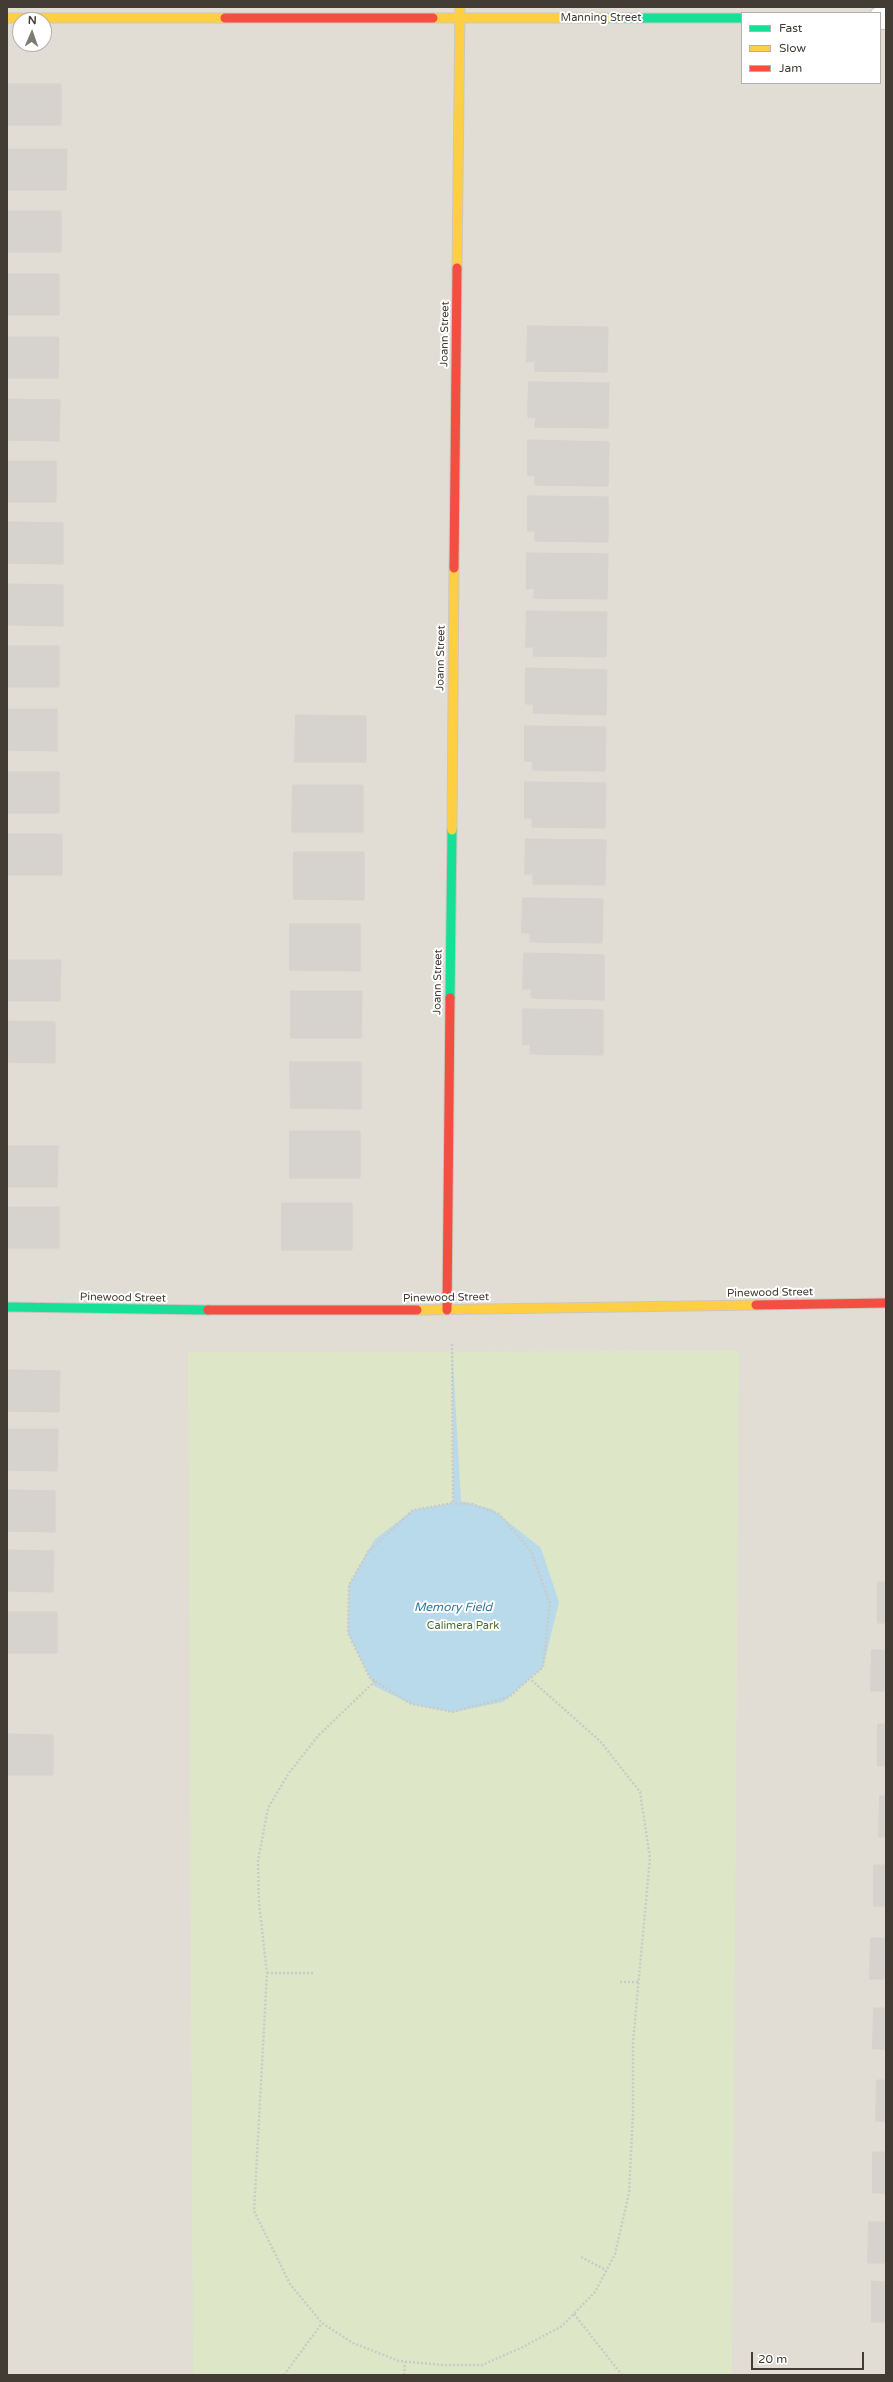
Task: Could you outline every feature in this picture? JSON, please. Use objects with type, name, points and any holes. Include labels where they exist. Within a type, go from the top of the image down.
[{"type":"street","name":"Joann Street","points":[[447,1310],[460,7]]},
{"type":"street","name":"Manning Street","points":[[7,18],[741,18]]},
{"type":"street","name":"Pinewood Street","points":[[7,1307],[166,1311],[447,1310],[886,1303]]},
{"type":"path","points":[[452,1344],[453,1503]]},
{"type":"path","points":[[453,1503],[472,1504],[499,1514],[531,1551],[550,1604],[544,1667],[530,1679],[509,1698],[453,1712],[411,1704],[370,1678],[348,1633],[349,1585],[368,1552],[413,1510],[453,1503]]},
{"type":"path","points":[[375,1681],[318,1736],[289,1773],[268,1808],[258,1861],[259,1903],[267,1973],[254,2211],[290,2284],[322,2323],[353,2343],[399,2361],[443,2366],[482,2365],[524,2347],[562,2326],[594,2292],[616,2254],[629,2193],[633,2114],[633,2042],[650,1858],[640,1792],[600,1741],[530,1679]]},
{"type":"path","points":[[267,1973],[315,1973]]},
{"type":"path","points":[[620,1982],[639,1982]]},
{"type":"path","points":[[581,2257],[606,2270]]},
{"type":"path","points":[[574,2314],[622,2375]]},
{"type":"path","points":[[284,2375],[322,2323]]},
{"type":"path","points":[[404,2375],[405,2362]]},
{"type":"shaded area","points":[[7,7],[886,7],[886,2375],[7,2375]]},
{"type":"green space","name":"Calimera Park","points":[[739,1351],[732,2375],[193,2375],[188,1352]]},
{"type":"water","name":"Memory Field","points":[[452,1344],[461,1501],[492,1509],[541,1548],[559,1602],[543,1667],[503,1702],[453,1712],[411,1704],[374,1686],[348,1633],[349,1585],[374,1540],[413,1510],[453,1503]]},
{"type":"building","points":[[7,84],[61,84],[61,125],[7,125]]},
{"type":"building","points":[[8,149],[67,149],[66,190],[8,190]]},
{"type":"building","points":[[7,211],[61,211],[61,252],[7,252]]},
{"type":"building","points":[[7,274],[59,274],[59,315],[7,315]]},
{"type":"building","points":[[528,326],[608,327],[607,372],[535,371],[535,361],[527,362]]},
{"type":"building","points":[[7,337],[59,337],[58,378],[7,378]]},
{"type":"building","points":[[529,382],[609,383],[608,428],[535,427],[536,418],[528,417]]},
{"type":"building","points":[[7,399],[60,400],[59,441],[7,440]]},
{"type":"building","points":[[528,440],[609,442],[608,486],[535,485],[535,476],[528,475]]},
{"type":"building","points":[[7,461],[56,461],[56,502],[7,502]]},
{"type":"building","points":[[528,496],[608,497],[608,542],[535,541],[535,531],[528,531]]},
{"type":"building","points":[[7,522],[63,523],[63,564],[7,563]]},
{"type":"building","points":[[527,553],[608,554],[607,599],[534,598],[534,588],[527,589]]},
{"type":"building","points":[[7,584],[63,585],[63,626],[7,625]]},
{"type":"building","points":[[527,611],[607,612],[606,657],[533,656],[534,647],[526,647]]},
{"type":"building","points":[[7,646],[59,646],[59,687],[7,687]]},
{"type":"building","points":[[526,668],[607,670],[606,715],[533,713],[534,704],[526,704]]},
{"type":"building","points":[[7,709],[57,709],[57,751],[7,750]]},
{"type":"building","points":[[296,715],[366,716],[366,762],[295,762]]},
{"type":"building","points":[[525,726],[606,727],[605,771],[532,770],[533,761],[525,761]]},
{"type":"building","points":[[7,772],[59,772],[59,813],[7,813]]},
{"type":"building","points":[[525,782],[606,783],[605,828],[532,827],[532,818],[525,818]]},
{"type":"building","points":[[293,785],[363,785],[363,832],[292,832]]},
{"type":"building","points":[[7,834],[62,834],[62,875],[7,875]]},
{"type":"building","points":[[526,839],[606,840],[605,885],[533,884],[533,874],[525,874]]},
{"type":"building","points":[[294,852],[364,852],[364,900],[294,899]]},
{"type":"building","points":[[523,898],[603,899],[602,943],[530,942],[530,933],[522,933]]},
{"type":"building","points":[[290,924],[360,924],[360,971],[290,970]]},
{"type":"building","points":[[524,953],[604,955],[604,1000],[531,998],[531,989],[523,989]]},
{"type":"building","points":[[7,960],[61,960],[60,1001],[7,1001]]},
{"type":"building","points":[[291,991],[362,991],[361,1038],[291,1038]]},
{"type":"building","points":[[523,1009],[603,1010],[603,1055],[530,1054],[530,1044],[523,1045]]},
{"type":"building","points":[[7,1021],[55,1022],[55,1063],[7,1062]]},
{"type":"building","points":[[290,1062],[361,1062],[361,1109],[291,1108]]},
{"type":"building","points":[[290,1131],[360,1131],[360,1178],[290,1178]]},
{"type":"building","points":[[7,1146],[58,1146],[57,1187],[7,1187]]},
{"type":"building","points":[[282,1203],[352,1203],[352,1250],[282,1250]]},
{"type":"building","points":[[7,1207],[59,1207],[59,1248],[7,1248]]},
{"type":"building","points":[[7,1370],[60,1371],[59,1412],[7,1411]]},
{"type":"building","points":[[7,1429],[58,1429],[57,1471],[7,1470]]},
{"type":"building","points":[[7,1490],[55,1491],[55,1532],[7,1531]]},
{"type":"building","points":[[7,1550],[54,1551],[53,1592],[7,1591]]},
{"type":"building","points":[[878,1582],[886,1582],[886,1623],[878,1623]]},
{"type":"building","points":[[7,1612],[57,1612],[57,1653],[7,1653]]},
{"type":"building","points":[[872,1650],[886,1650],[886,1691],[871,1691]]},
{"type":"building","points":[[878,1724],[886,1724],[886,1766],[878,1766]]},
{"type":"building","points":[[7,1734],[53,1735],[53,1775],[7,1775]]},
{"type":"building","points":[[880,1796],[886,1796],[886,1837],[879,1837]]},
{"type":"building","points":[[874,1865],[886,1865],[886,1906],[874,1906]]},
{"type":"building","points":[[871,1938],[886,1938],[886,1979],[870,1979]]},
{"type":"building","points":[[874,2008],[886,2008],[886,2049],[873,2049]]},
{"type":"building","points":[[877,2080],[886,2080],[886,2121],[876,2121]]},
{"type":"building","points":[[873,2152],[886,2152],[886,2193],[873,2193]]},
{"type":"building","points":[[869,2222],[886,2222],[886,2263],[868,2263]]},
{"type":"building","points":[[872,2281],[886,2282],[886,2322],[872,2322]]},
{"type":"traffic: fast","points":[[606,18],[741,18]]},
{"type":"traffic: fast","points":[[450,998],[452,830]]},
{"type":"traffic: fast","points":[[7,1307],[208,1310]]},
{"type":"traffic: slow","points":[[457,268],[460,7]]},
{"type":"traffic: slow","points":[[7,18],[225,18]]},
{"type":"traffic: slow","points":[[433,18],[606,18]]},
{"type":"traffic: slow","points":[[452,830],[454,568]]},
{"type":"traffic: slow","points":[[417,1310],[756,1305]]},
{"type":"traffic: jam","points":[[225,18],[433,18]]},
{"type":"traffic: jam","points":[[454,568],[457,268]]},
{"type":"traffic: jam","points":[[447,1310],[450,998]]},
{"type":"traffic: jam","points":[[756,1305],[886,1303]]},
{"type":"traffic: jam","points":[[208,1310],[417,1310]]}]
